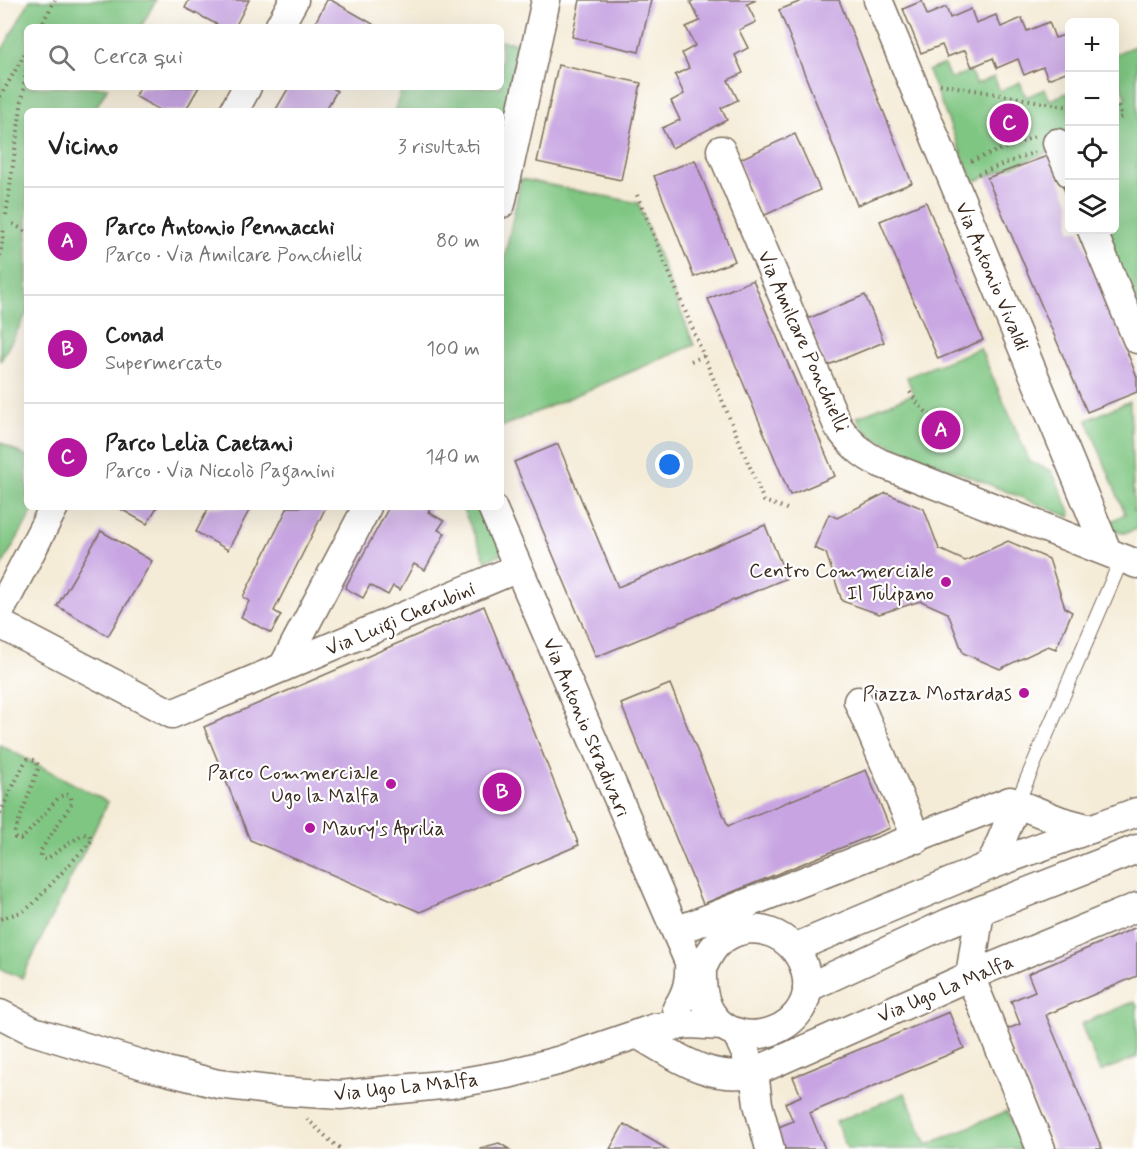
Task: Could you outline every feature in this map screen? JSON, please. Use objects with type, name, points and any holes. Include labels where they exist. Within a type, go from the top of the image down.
[{"type":"street","points":[[281,24],[294,0]]},
{"type":"street","points":[[504,190],[546,0]]},
{"type":"street","name":"Via Antonio Vivaldi","points":[[878,0],[1122,558]]},
{"type":"street","points":[[236,108],[245,90]]},
{"type":"street","points":[[1050,138],[1065,164]]},
{"type":"street","name":"Via Amilcare Ponchielli","points":[[721,150],[838,426],[848,441],[863,454],[880,463],[1122,558]]},
{"type":"street","points":[[1094,234],[1137,339]]},
{"type":"street","points":[[0,611],[52,510]]},
{"type":"street","name":"Via Luigi Cherubini","points":[[283,667],[365,510]]},
{"type":"street","name":"Via Antonio Stradivari","points":[[493,510],[692,951],[685,995],[677,1008]]},
{"type":"street","name":"Via Luigi Cherubini","points":[[0,624],[172,714],[518,568]]},
{"type":"street","points":[[858,700],[917,838]]},
{"type":"street","points":[[692,951],[917,838],[1010,801],[1061,821],[1091,829]]},
{"type":"street","points":[[991,865],[1017,803]]},
{"type":"street","points":[[794,948],[991,865],[1137,812]]},
{"type":"street","points":[[692,951],[718,943],[732,934],[748,929],[765,930],[781,937],[794,948],[807,974],[807,988],[948,923],[1137,849]]},
{"type":"street","name":"Via Ugo La Malfa","points":[[646,1031],[685,1061],[712,1073],[730,1076],[754,1072],[970,976],[1137,908]]},
{"type":"street","points":[[980,911],[970,976],[1041,1149]]},
{"type":"street","points":[[692,951],[705,1003],[712,1016],[730,1029],[754,1072],[758,1104],[770,1149]]},
{"type":"street","name":"Via Ugo La Malfa","points":[[0,1014],[33,1031],[147,1066],[218,1084],[341,1095],[451,1084],[508,1074],[561,1060],[646,1031],[690,1024],[730,1029],[752,1035],[767,1034],[782,1028],[794,1017],[803,1004],[807,988]]},
{"type":"street","name":"Via Ugo La Malfa","points":[[646,1031],[677,1008]]},
{"type":"lane","points":[[1017,803],[1122,558]]},
{"type":"path","points":[[42,24],[55,0]]},
{"type":"path","points":[[0,97],[24,55]]},
{"type":"path","points":[[938,83],[1065,106]]},
{"type":"path","points":[[6,215],[24,86]]},
{"type":"path","points":[[1009,137],[1012,146]]},
{"type":"path","points":[[962,165],[1012,146],[1050,138]]},
{"type":"path","points":[[977,174],[1050,138]]},
{"type":"path","points":[[637,195],[764,501],[787,509]]},
{"type":"path","points":[[13,224],[24,230]]},
{"type":"path","points":[[0,256],[4,228]]},
{"type":"path","points":[[691,361],[704,356]]},
{"type":"path","points":[[910,392],[930,417],[956,429]]},
{"type":"path","points":[[0,813],[25,762],[28,759],[35,760],[38,769],[15,837],[21,839],[24,837],[59,797],[66,794],[71,797],[72,803],[40,850],[40,857],[48,858],[83,834],[90,835],[91,840],[33,904],[24,911],[0,919]]},
{"type":"green space","points":[[30,0],[156,0],[143,24],[24,24],[24,90],[106,90],[96,108],[24,108],[24,318],[0,362],[0,54]]},
{"type":"green space","points":[[504,41],[522,44],[504,129],[504,108],[395,108],[402,90],[504,90]]},
{"type":"green space","points":[[1137,45],[1137,316],[1103,234],[1119,234],[1119,101],[1126,98],[1119,80],[1119,52]]},
{"type":"green space","points":[[944,64],[950,79],[970,71],[976,84],[994,77],[1000,91],[1020,82],[1026,97],[1045,89],[1050,100],[1065,94],[1065,145],[973,182],[928,71]]},
{"type":"green space","points":[[521,179],[638,203],[694,345],[504,426],[504,260]]},
{"type":"green space","points":[[980,348],[1030,462],[1052,471],[1071,514],[1070,517],[876,439],[862,427],[857,417],[913,394],[907,377]]},
{"type":"green space","points":[[1130,401],[1134,511],[1137,511],[1137,529],[1121,533],[1114,530],[1108,523],[1125,514],[1087,420]]},
{"type":"green space","points":[[0,442],[24,455],[24,510],[33,510],[0,569]]},
{"type":"green space","points":[[463,510],[484,510],[503,553],[486,561]]},
{"type":"green space","points":[[0,745],[108,802],[22,978],[0,969]]},
{"type":"green space","points":[[1135,1001],[1137,1006],[1137,1057],[1100,1072],[1081,1024]]},
{"type":"green space","points":[[905,1093],[927,1145],[1007,1111],[1023,1149],[847,1149],[836,1122]]},
{"type":"building","points":[[189,0],[249,0],[237,24],[216,24],[185,8]]},
{"type":"building","points":[[327,0],[331,0],[373,24],[315,24]]},
{"type":"building","points":[[580,0],[651,0],[639,52],[572,37]]},
{"type":"building","points":[[694,0],[756,0],[747,4],[756,22],[739,30],[748,48],[735,55],[743,73],[728,80],[738,100],[721,108],[727,120],[672,148],[662,128],[680,120],[671,101],[684,94],[675,75],[689,68],[682,53],[695,46],[686,27],[700,21],[690,2]]},
{"type":"building","points":[[804,0],[839,0],[912,183],[857,205],[779,10]]},
{"type":"building","points":[[922,1],[927,15],[946,7],[950,18],[971,9],[976,23],[996,15],[1001,27],[1022,18],[1027,31],[1049,22],[1055,38],[1065,35],[1065,72],[1048,79],[1043,67],[1024,75],[1018,59],[997,68],[993,58],[972,67],[965,50],[947,57],[942,45],[921,53],[903,9]]},
{"type":"building","points":[[558,65],[641,83],[621,180],[537,162]]},
{"type":"building","points":[[138,90],[197,90],[187,108],[156,108],[135,96]]},
{"type":"building","points":[[287,90],[337,91],[327,108],[277,108]]},
{"type":"building","points":[[795,134],[820,190],[763,216],[738,160]]},
{"type":"building","points":[[1050,155],[1065,192],[1065,234],[1081,234],[1137,377],[1137,392],[1087,412],[987,178]]},
{"type":"building","points":[[695,160],[735,261],[694,277],[654,176]]},
{"type":"building","points":[[926,202],[983,340],[938,359],[880,221]]},
{"type":"building","points":[[753,280],[835,476],[790,495],[708,299]]},
{"type":"building","points":[[865,295],[884,342],[826,366],[807,319]]},
{"type":"building","points":[[558,444],[618,587],[765,525],[787,578],[596,657],[514,462]]},
{"type":"building","name":"Centro Commerciale Il Tulipano","points":[[886,493],[924,509],[939,549],[965,561],[1008,541],[1049,559],[1065,608],[1072,612],[1056,649],[1048,646],[1000,669],[963,653],[948,613],[921,601],[879,614],[842,601],[826,553],[814,548],[829,514],[837,518]]},
{"type":"building","points":[[122,510],[155,510],[147,524]]},
{"type":"building","points":[[207,510],[249,510],[228,550],[196,532]]},
{"type":"building","points":[[286,510],[324,510],[274,611],[281,615],[271,633],[241,617],[249,601],[243,597]]},
{"type":"building","points":[[387,510],[429,510],[428,512],[444,521],[438,530],[445,533],[425,570],[414,564],[400,590],[393,586],[388,595],[370,585],[363,598],[345,588]]},
{"type":"building","points":[[101,531],[152,561],[108,636],[57,606]]},
{"type":"building","name":"Parco Commerciale Ugo la Malfa","points":[[484,606],[579,845],[420,912],[250,840],[204,727]]},
{"type":"building","points":[[670,684],[728,826],[866,770],[890,828],[703,904],[621,704]]},
{"type":"building","points":[[1137,927],[1137,976],[1046,1015],[1102,1149],[1055,1149],[1005,1030],[1020,1024],[1011,1001],[1035,991],[1028,974]]},
{"type":"building","points":[[949,1012],[964,1048],[810,1113],[825,1149],[782,1149],[774,1129],[793,1121],[785,1103],[801,1096],[793,1077]]},
{"type":"building","points":[[624,1124],[667,1149],[610,1149]]},
{"type":"building","points":[[499,1143],[509,1149],[480,1149],[480,1148]]},
{"type":"place","name":"Parco Lelia Caetani","points":[[1009,123]]},
{"type":"place","name":"Parco Antonio Pennacchi","points":[[941,430]]},
{"type":"place","name":"Centro Commerciale Il Tulipano","points":[[946,582]]},
{"type":"place","name":"Piazza Mostardas","points":[[1024,693]]},
{"type":"place","name":"Parco Commerciale Ugo la Malfa","points":[[391,784]]},
{"type":"place","name":"Conad","points":[[502,792]]},
{"type":"place","name":"Maury's Aprilia","points":[[310,828]]}]
